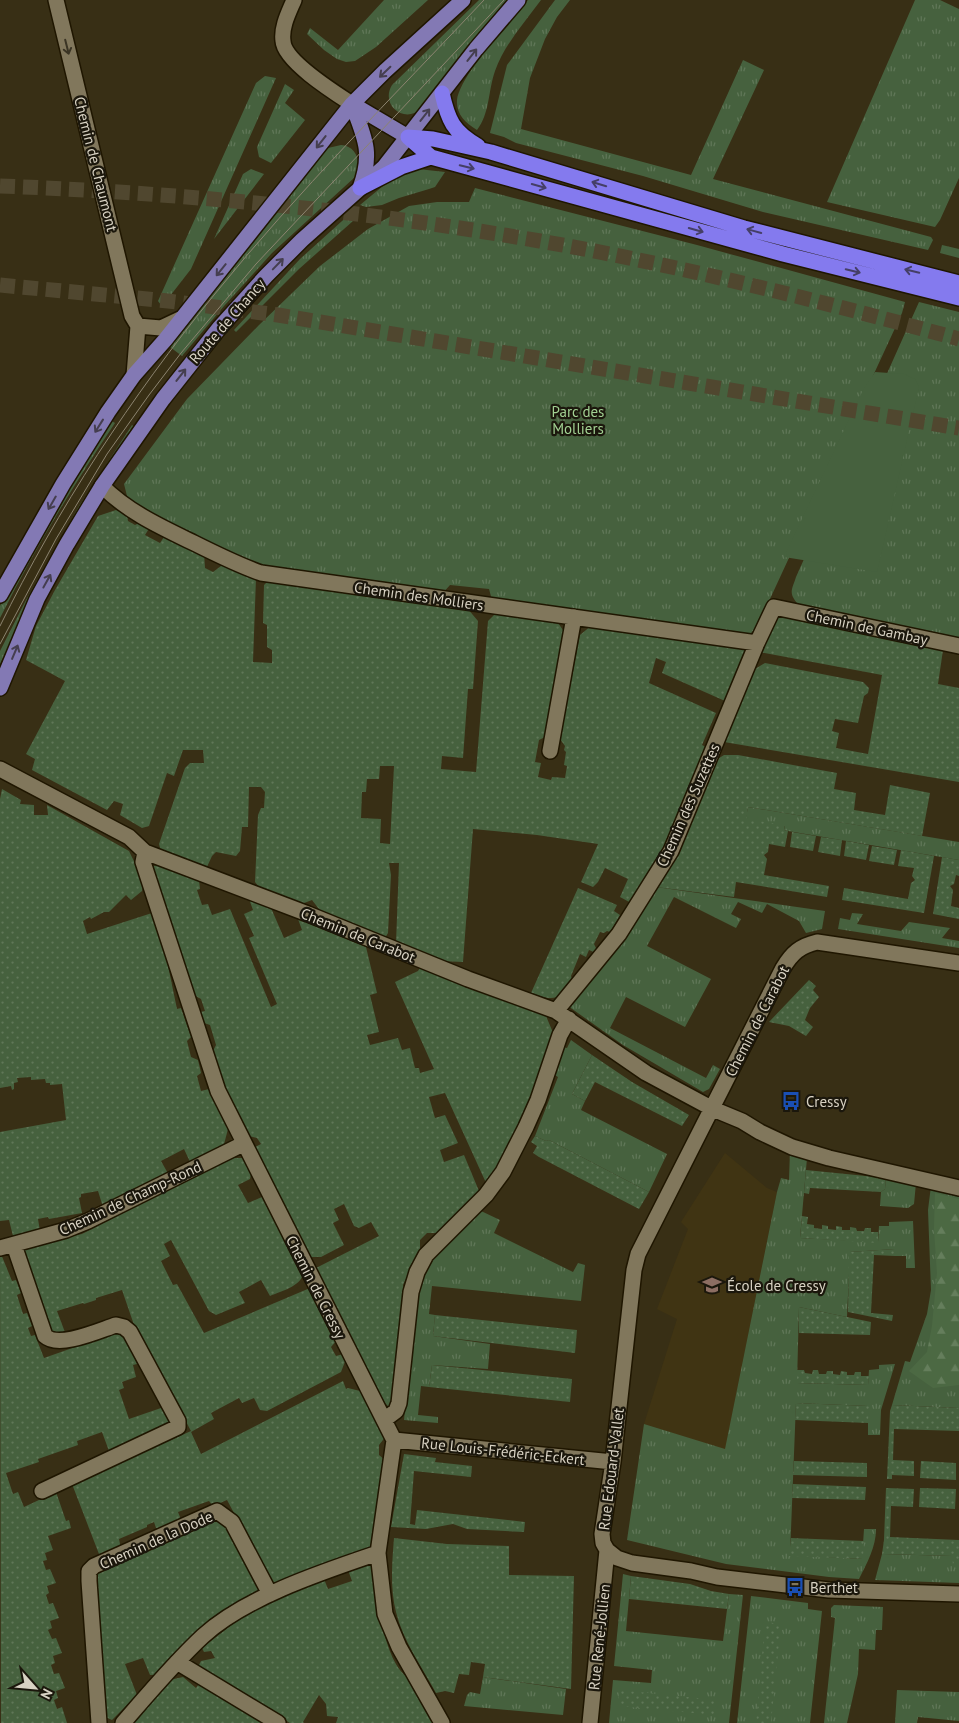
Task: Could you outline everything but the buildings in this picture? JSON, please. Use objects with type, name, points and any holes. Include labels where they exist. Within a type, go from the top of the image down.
[{"type":"highway","points":[[442,93],[449,119],[457,131],[467,140],[490,152]]},
{"type":"highway","points":[[408,137],[433,139],[490,152],[744,228],[959,283]]},
{"type":"highway","points":[[408,137],[430,157],[774,251],[959,298]]},
{"type":"highway","points":[[360,188],[401,167],[430,157]]},
{"type":"main road","points":[[0,595],[76,462],[134,374],[165,340],[352,104],[385,71],[463,0]]},
{"type":"main road","name":"Route de Chancy","points":[[0,688],[36,599],[102,486],[163,399],[226,320],[284,258],[384,167],[476,49],[518,0]]},
{"type":"main road","points":[[352,104],[408,137]]},
{"type":"main road","points":[[352,104],[367,146],[367,166],[360,188]]},
{"type":"street","name":"Chemin de Chaumont","points":[[56,0],[132,316],[138,326],[134,374]]},
{"type":"street","points":[[294,0],[283,30],[282,41],[284,48],[288,55],[352,104]]},
{"type":"street","points":[[138,326],[161,328],[180,319]]},
{"type":"street","name":"Chemin des Molliers","points":[[102,486],[121,504],[137,514],[261,573],[757,643]]},
{"type":"street","name":"Chemin des Suzettes","points":[[384,1420],[396,1411],[399,1403],[411,1292],[421,1263],[434,1246],[486,1195],[502,1172],[534,1109],[560,1035],[562,1015],[619,934],[671,851],[757,643],[774,607]]},
{"type":"street","name":"Chemin de Gambay","points":[[774,607],[959,646]]},
{"type":"street","points":[[550,752],[574,617]]},
{"type":"street","name":"Chemin de Carabot","points":[[0,769],[129,837],[145,852],[308,914],[562,1015],[646,1073],[713,1109],[808,1153],[959,1188]]},
{"type":"street","name":"Chemin de Cressy","points":[[145,852],[143,862],[218,1091],[394,1440]]},
{"type":"street","name":"Chemin de Carabot","points":[[713,1109],[783,968],[792,954],[800,948],[817,942],[959,963]]},
{"type":"street","name":"Rue Edouard-Vallet","points":[[713,1109],[638,1254],[634,1270],[613,1462],[602,1534],[603,1543],[607,1550],[617,1558],[632,1563],[691,1571],[717,1577],[829,1590],[959,1594]]},
{"type":"street","name":"Chemin de Champ-Rond","points":[[42,1491],[178,1427],[178,1420],[130,1332],[124,1327],[116,1325],[64,1341],[49,1340],[45,1336],[7,1247],[66,1230],[88,1221],[244,1144]]},
{"type":"street","points":[[394,1440],[378,1553],[385,1614],[391,1631],[442,1723]]},
{"type":"street","name":"Rue Louis-Frédéric-Eckert","points":[[394,1440],[613,1462]]},
{"type":"street","name":"Chemin de la Dode","points":[[99,1723],[89,1581],[90,1571],[94,1566],[217,1511],[232,1522],[270,1594]]},
{"type":"street","name":"Rue René-Jollien","points":[[590,1723],[607,1550]]},
{"type":"street","points":[[123,1723],[177,1662],[203,1636],[224,1620],[270,1594],[378,1553]]},
{"type":"street","points":[[177,1662],[278,1723]]},
{"type":"shaded area","name":"École de Cressy","points":[[725,1153],[767,1188],[777,1192],[725,1450],[644,1424],[677,1319],[657,1309],[688,1229],[681,1222]]},
{"type":"green space","points":[[384,0],[428,0],[376,47],[355,61],[346,62],[337,59],[307,34],[310,28],[338,50]]},
{"type":"green space","points":[[479,0],[508,0],[472,42],[421,109],[408,114],[396,110],[391,105],[389,99],[392,85]]},
{"type":"green space","points":[[528,0],[541,0],[515,34],[499,61],[484,116],[477,130],[465,121],[458,110],[457,100],[460,90],[487,48]]},
{"type":"green space","points":[[555,0],[570,0],[557,17],[545,39],[530,78],[521,129],[691,175],[743,60],[764,70],[713,179],[931,237],[933,240],[928,250],[763,212],[643,176],[516,143],[490,133],[507,65]]},
{"type":"green space","points":[[915,0],[940,0],[959,9],[959,178],[935,227],[827,202]]},
{"type":"green space","points":[[265,76],[276,78],[191,269],[163,305],[161,305],[158,301],[256,83]]},
{"type":"green space","points":[[285,84],[294,90],[285,103],[305,120],[271,163],[259,157],[257,147]]},
{"type":"green space","points":[[341,145],[351,148],[357,156],[358,166],[355,177],[272,253],[182,356],[170,347],[322,155],[328,148]]},
{"type":"green space","points":[[251,169],[264,174],[214,239],[243,174]]},
{"type":"green space","points":[[418,169],[445,172],[435,187],[382,205],[366,207],[360,205],[395,176]]},
{"type":"green space","name":"Parc des Molliers","points":[[475,188],[697,245],[905,302],[902,313],[758,625],[751,633],[745,634],[492,600],[489,589],[450,585],[442,594],[254,564],[198,539],[128,500],[124,484],[187,399],[320,266],[368,229],[409,206],[437,202],[469,202]]},
{"type":"green space","points":[[352,212],[355,215],[353,221],[299,269],[236,332],[234,330],[300,259]]},
{"type":"green space","points":[[942,245],[959,249],[959,258],[940,253]]},
{"type":"green space","points":[[919,302],[959,312],[959,639],[798,604],[792,594],[796,577]]},
{"type":"green space","points":[[875,372],[904,374],[915,379],[919,387],[877,572],[784,557],[863,390]]},
{"type":"green space","points":[[110,420],[115,423],[54,519],[0,618],[0,606],[30,549]]},
{"type":"green space","points":[[132,425],[136,428],[38,588],[0,664],[0,651],[26,600],[79,506]]},
{"type":"green space","points":[[116,510],[127,515],[128,521],[135,525],[141,522],[150,527],[145,535],[160,543],[166,534],[204,553],[205,568],[213,572],[225,563],[256,578],[253,662],[272,663],[272,650],[267,647],[267,625],[263,623],[264,585],[269,580],[467,608],[478,621],[473,689],[468,689],[463,758],[442,756],[441,769],[476,772],[488,621],[497,612],[556,620],[565,633],[547,736],[539,740],[535,762],[541,763],[538,777],[551,780],[552,777],[565,778],[567,766],[564,765],[566,752],[564,750],[565,746],[560,739],[580,635],[592,625],[747,649],[725,701],[662,673],[666,662],[656,658],[649,683],[716,713],[702,745],[706,747],[680,807],[682,809],[673,833],[633,904],[620,897],[628,879],[605,868],[598,882],[593,887],[581,882],[598,844],[537,835],[473,829],[463,962],[441,961],[396,943],[399,863],[389,863],[391,875],[388,933],[385,938],[322,913],[312,900],[299,905],[263,892],[255,882],[258,815],[261,808],[264,808],[265,792],[261,787],[249,787],[248,827],[242,827],[240,851],[236,856],[216,852],[206,869],[161,852],[159,844],[185,768],[190,763],[204,763],[203,750],[183,750],[174,776],[167,773],[149,826],[142,828],[120,815],[123,804],[114,801],[107,810],[32,770],[35,759],[26,754],[65,681],[26,660],[36,626],[98,516]],"holes":[[[380,766],[394,766],[390,844],[380,843],[381,819],[361,818],[362,792],[366,792],[367,779],[379,779]]]},
{"type":"green space","points":[[777,613],[845,627],[845,630],[943,650],[938,684],[959,688],[959,782],[724,742],[755,669],[765,663],[863,682],[869,688],[868,693],[864,696],[858,723],[835,719],[832,731],[839,733],[836,748],[868,754],[882,675],[760,652]]},
{"type":"green space","points":[[724,755],[738,755],[837,773],[834,789],[856,793],[854,810],[885,815],[890,785],[930,793],[922,836],[748,807],[746,822],[752,820],[785,825],[784,830],[788,831],[785,847],[769,844],[768,852],[764,855],[767,859],[764,875],[829,886],[827,897],[736,882],[734,897],[656,887],[716,760]]},
{"type":"green space","points":[[2,789],[21,800],[20,804],[34,805],[34,815],[48,815],[47,805],[129,851],[144,882],[142,891],[131,900],[126,895],[109,912],[104,912],[83,921],[87,934],[152,913],[167,961],[177,1009],[181,1008],[191,1037],[187,1041],[191,1057],[198,1060],[201,1073],[197,1076],[201,1091],[209,1089],[228,1129],[223,1148],[191,1164],[184,1149],[161,1161],[170,1177],[103,1207],[98,1191],[81,1194],[79,1198],[82,1213],[38,1219],[40,1231],[13,1236],[9,1220],[0,1221],[0,1132],[66,1120],[62,1084],[50,1085],[50,1083],[46,1083],[45,1079],[31,1080],[31,1077],[17,1078],[18,1082],[14,1083],[14,1089],[12,1090],[11,1086],[0,1088],[0,799]]},
{"type":"green space","points":[[748,807],[959,842],[959,860],[788,831],[784,830],[785,826],[745,823]]},
{"type":"green space","points":[[792,832],[816,836],[813,851],[790,847]]},
{"type":"green space","points":[[821,837],[842,840],[840,856],[818,852]]},
{"type":"green space","points":[[846,841],[869,845],[866,860],[844,856]]},
{"type":"green space","points":[[872,846],[897,850],[894,865],[869,861]]},
{"type":"green space","points":[[901,850],[934,856],[924,913],[842,900],[844,888],[908,899],[911,883],[915,880],[912,876],[914,868],[898,866]]},
{"type":"green space","points":[[942,857],[959,860],[959,876],[956,875],[954,884],[950,886],[953,890],[951,906],[959,908],[959,919],[933,914]]},
{"type":"green space","points":[[159,865],[199,880],[200,889],[197,890],[202,905],[208,904],[212,915],[230,909],[271,1007],[277,1004],[249,938],[254,936],[244,914],[253,910],[249,899],[271,908],[284,938],[302,930],[298,919],[366,947],[377,993],[370,995],[379,1032],[367,1035],[370,1045],[398,1038],[402,1050],[410,1048],[415,1068],[419,1068],[420,1073],[434,1069],[395,982],[418,971],[421,966],[546,1016],[554,1035],[527,1113],[510,1149],[487,1185],[445,1093],[429,1097],[435,1118],[445,1115],[458,1143],[440,1150],[444,1162],[464,1155],[479,1191],[442,1227],[443,1230],[437,1233],[427,1233],[420,1240],[420,1249],[403,1285],[406,1296],[392,1405],[388,1406],[385,1403],[316,1268],[379,1236],[371,1222],[359,1228],[354,1226],[344,1204],[334,1209],[339,1220],[333,1223],[344,1245],[321,1257],[311,1257],[255,1147],[261,1144],[257,1138],[249,1136],[226,1091],[213,1051],[216,1045],[210,1025],[204,1023],[200,1012],[205,1011],[201,999],[194,995],[153,866]]},
{"type":"green space","points":[[656,887],[825,911],[822,929],[806,933],[799,921],[767,904],[762,913],[738,902],[731,914],[741,919],[736,928],[674,897],[647,946],[711,979],[685,1027],[626,997],[610,1028],[706,1078],[713,1065],[720,1069],[709,1089],[703,1092],[623,1045],[568,1006]]},
{"type":"green space","points":[[578,888],[617,905],[614,911],[620,915],[610,932],[600,932],[594,944],[597,950],[596,953],[589,950],[586,957],[580,954],[571,976],[573,982],[563,993],[555,998],[550,998],[531,993]]},
{"type":"green space","points":[[852,913],[863,914],[857,924],[901,931],[909,922],[950,928],[942,938],[959,941],[959,948],[838,929],[840,918],[850,920]]},
{"type":"green space","points":[[809,980],[816,986],[813,990],[819,997],[810,1008],[805,1020],[813,1027],[806,1036],[789,1026],[769,1022]]},
{"type":"green space","points":[[571,1040],[592,1055],[572,1094],[585,1101],[581,1110],[667,1154],[649,1192],[549,1140],[546,1141],[535,1136],[558,1077],[553,1074],[563,1047],[567,1048]]},
{"type":"green space","points":[[592,1055],[632,1082],[689,1115],[682,1126],[595,1082],[585,1101],[572,1094]]},
{"type":"green space","points":[[535,1136],[546,1141],[549,1140],[649,1192],[639,1209],[533,1153],[537,1146],[531,1142]]},
{"type":"green space","points":[[790,1151],[807,1158],[800,1238],[878,1242],[879,1226],[889,1226],[889,1222],[913,1221],[915,1268],[906,1268],[906,1256],[895,1256],[895,1249],[850,1252],[847,1317],[799,1307],[797,1383],[868,1385],[869,1370],[879,1369],[879,1365],[895,1364],[881,1410],[880,1435],[868,1435],[868,1406],[796,1403],[790,1555],[862,1559],[864,1529],[876,1529],[873,1549],[859,1579],[726,1564],[627,1540],[644,1424],[725,1449],[777,1192],[781,1178],[789,1180]]},
{"type":"green space","points":[[232,1158],[243,1158],[251,1173],[250,1179],[238,1185],[248,1203],[262,1197],[303,1274],[298,1282],[290,1288],[270,1296],[261,1280],[239,1292],[245,1303],[216,1315],[209,1311],[171,1240],[164,1244],[170,1256],[161,1261],[173,1285],[177,1284],[204,1333],[310,1288],[337,1340],[331,1347],[336,1356],[343,1354],[346,1359],[341,1372],[267,1411],[260,1410],[254,1398],[242,1403],[239,1398],[211,1413],[214,1419],[191,1432],[201,1454],[343,1381],[346,1389],[364,1392],[386,1436],[379,1445],[379,1455],[385,1460],[370,1549],[274,1587],[227,1500],[213,1506],[209,1501],[178,1512],[180,1517],[177,1524],[161,1529],[156,1528],[154,1522],[119,1539],[121,1549],[103,1556],[99,1554],[72,1484],[191,1431],[133,1322],[122,1290],[84,1304],[57,1311],[66,1335],[50,1331],[23,1256],[25,1250],[30,1246],[82,1234]]},
{"type":"green space","points":[[806,1170],[886,1178],[885,1189],[881,1192],[810,1188],[809,1194],[804,1193]]},
{"type":"green space","points":[[886,1178],[916,1183],[914,1204],[908,1208],[880,1206],[881,1192],[885,1189]]},
{"type":"green space","points":[[931,1186],[959,1194],[959,1408],[892,1405],[905,1361],[910,1362],[927,1314],[931,1290],[928,1210]]},
{"type":"green space","points":[[935,1193],[959,1199],[959,1385],[933,1388],[909,1371],[927,1352],[932,1326],[937,1273],[934,1229]]},
{"type":"green space","points":[[481,1211],[500,1220],[494,1233],[573,1272],[578,1263],[585,1265],[581,1301],[432,1286],[429,1314],[435,1315],[433,1336],[490,1344],[488,1369],[432,1365],[429,1387],[421,1386],[418,1415],[438,1417],[438,1423],[404,1420],[415,1298],[421,1275],[430,1259]]},
{"type":"green space","points":[[802,1216],[808,1217],[807,1224],[814,1225],[814,1228],[822,1229],[822,1225],[828,1226],[828,1229],[836,1230],[836,1226],[842,1227],[842,1230],[850,1230],[850,1227],[856,1228],[857,1231],[864,1231],[865,1228],[871,1228],[871,1232],[878,1232],[878,1243],[800,1238]]},
{"type":"green space","points":[[895,1249],[895,1256],[874,1255],[871,1313],[893,1315],[892,1321],[848,1312],[849,1252]]},
{"type":"green space","points":[[1,1254],[12,1281],[16,1280],[21,1293],[17,1295],[23,1314],[27,1313],[32,1326],[28,1328],[31,1336],[35,1335],[44,1358],[115,1333],[127,1338],[137,1364],[133,1365],[136,1377],[122,1382],[124,1388],[119,1390],[129,1419],[161,1408],[173,1424],[112,1453],[109,1451],[102,1432],[77,1441],[78,1445],[38,1459],[39,1462],[6,1473],[13,1494],[18,1492],[24,1507],[56,1492],[66,1521],[69,1520],[71,1528],[48,1536],[53,1550],[45,1553],[47,1560],[43,1561],[46,1570],[50,1569],[56,1583],[47,1586],[49,1593],[46,1595],[49,1604],[53,1603],[59,1618],[50,1621],[52,1628],[48,1630],[52,1639],[56,1638],[62,1653],[53,1656],[55,1663],[51,1665],[54,1674],[59,1673],[65,1688],[56,1691],[58,1698],[54,1700],[57,1709],[62,1707],[67,1723],[1,1723]]},
{"type":"green space","points":[[799,1307],[871,1322],[870,1335],[799,1333]]},
{"type":"green space","points":[[435,1315],[577,1330],[575,1353],[433,1336]]},
{"type":"green space","points":[[432,1365],[572,1379],[570,1402],[429,1387]]},
{"type":"green space","points":[[797,1370],[804,1370],[805,1373],[812,1374],[813,1370],[818,1370],[819,1374],[833,1371],[833,1374],[840,1375],[841,1371],[847,1372],[847,1375],[861,1372],[861,1376],[869,1376],[868,1385],[797,1383]]},
{"type":"green space","points":[[796,1403],[869,1406],[868,1423],[795,1420]]},
{"type":"green space","points":[[892,1405],[959,1408],[959,1431],[894,1429],[893,1460],[914,1461],[914,1476],[892,1475],[892,1479],[887,1479],[890,1411]]},
{"type":"green space","points":[[404,1454],[436,1458],[435,1462],[472,1466],[471,1477],[414,1471],[410,1524],[415,1525],[417,1510],[525,1522],[524,1532],[467,1529],[453,1524],[426,1529],[391,1527]]},
{"type":"green space","points":[[794,1461],[867,1463],[867,1477],[793,1475]]},
{"type":"green space","points":[[921,1461],[956,1463],[956,1480],[920,1478]]},
{"type":"green space","points":[[793,1484],[866,1487],[865,1500],[792,1498]]},
{"type":"green space","points":[[886,1488],[914,1489],[913,1507],[891,1506],[890,1537],[959,1540],[959,1565],[953,1565],[952,1556],[882,1554]]},
{"type":"green space","points":[[920,1488],[956,1489],[955,1509],[919,1507]]},
{"type":"green space","points":[[216,1519],[226,1522],[261,1589],[205,1629],[154,1675],[150,1675],[143,1658],[125,1664],[137,1695],[112,1720],[105,1717],[95,1580],[97,1574]]},
{"type":"green space","points":[[394,1538],[447,1544],[509,1546],[509,1575],[574,1576],[571,1689],[483,1677],[485,1664],[471,1662],[469,1675],[459,1674],[454,1693],[445,1691],[436,1693],[408,1644],[396,1612],[392,1585]]},
{"type":"green space","points":[[791,1538],[864,1541],[863,1559],[789,1556]]},
{"type":"green space","points":[[882,1554],[953,1556],[953,1565],[959,1565],[959,1583],[875,1580]]},
{"type":"green space","points":[[370,1562],[373,1569],[383,1630],[394,1661],[402,1672],[411,1679],[435,1723],[336,1723],[338,1717],[327,1716],[326,1704],[319,1695],[304,1723],[290,1723],[198,1667],[201,1661],[215,1658],[211,1651],[204,1652],[202,1648],[238,1620],[274,1600],[324,1579],[328,1589],[352,1581],[348,1570]]},
{"type":"green space","points":[[623,1574],[631,1576],[626,1631],[723,1641],[729,1594],[743,1595],[729,1723],[609,1723],[613,1680],[651,1683],[652,1670],[614,1666]]},
{"type":"green space","points":[[631,1576],[690,1584],[711,1591],[729,1594],[727,1609],[629,1599]]},
{"type":"green space","points":[[751,1596],[808,1603],[808,1609],[822,1611],[810,1723],[737,1723]]},
{"type":"green space","points":[[834,1605],[883,1607],[882,1630],[876,1630],[875,1650],[859,1649],[858,1674],[847,1723],[824,1723],[835,1618],[831,1617],[831,1608]]},
{"type":"green space","points":[[765,1622],[781,1624],[771,1723],[756,1723]]},
{"type":"green space","points":[[183,1677],[196,1688],[199,1684],[264,1723],[130,1723],[165,1681]]},
{"type":"green space","points":[[483,1677],[566,1689],[563,1715],[464,1706],[467,1695],[470,1692],[480,1694]]},
{"type":"green space","points":[[619,1690],[717,1700],[715,1715],[618,1706]]},
{"type":"green space","points":[[897,1690],[959,1692],[959,1721],[918,1717],[917,1723],[895,1723]]},
{"type":"tunnel","points":[[0,186],[136,193],[271,204],[473,230],[593,251],[699,273],[855,311],[959,339]]},
{"type":"tunnel","points":[[0,285],[168,301],[278,315],[959,428]]},
{"type":"tram line","points":[[0,626],[22,582],[71,496],[125,413],[183,334],[246,256],[279,219],[346,145],[484,0]]},
{"type":"tram line","points":[[0,644],[56,539],[107,454],[181,353],[256,264],[504,0]]},
{"type":"place","name":"Cressy","points":[[791,1101]]},
{"type":"place","name":"École de Cressy","points":[[712,1285]]},
{"type":"place","name":"Berthet","points":[[795,1587]]}]
